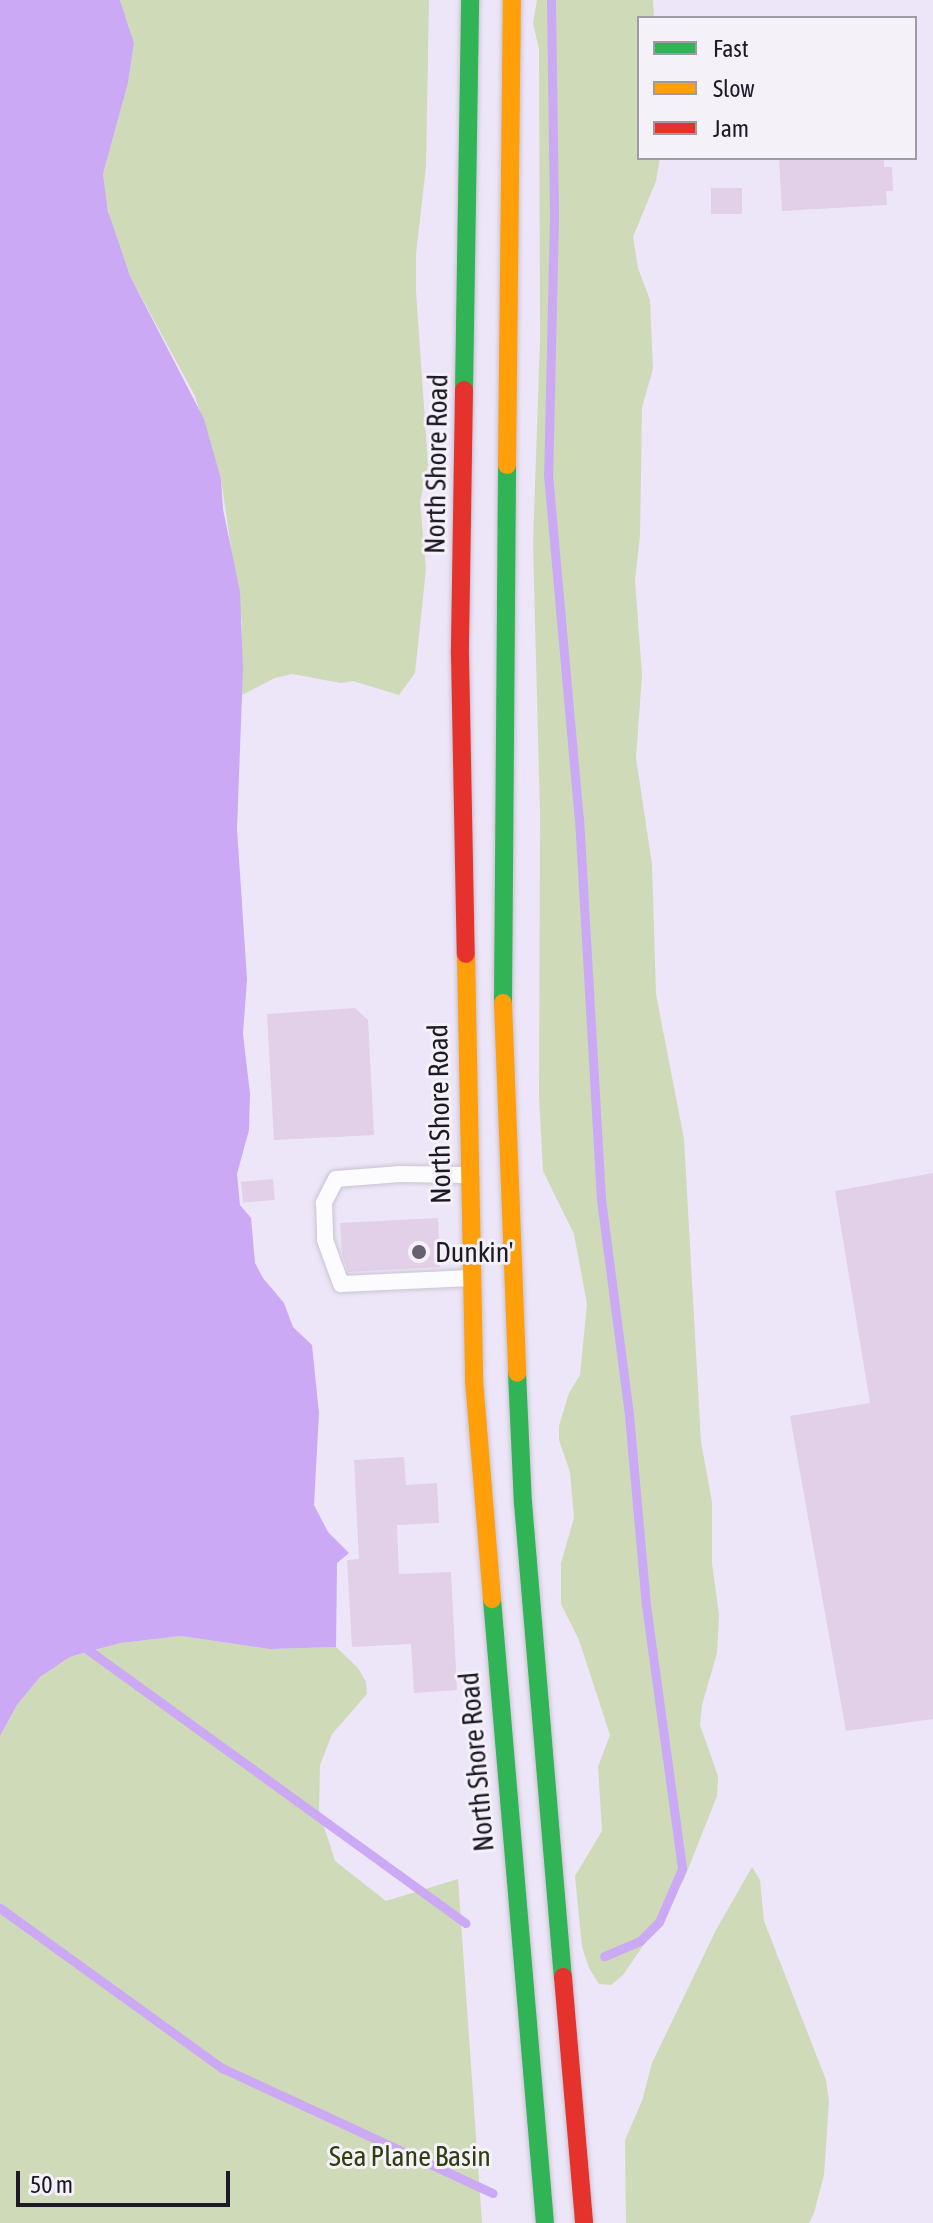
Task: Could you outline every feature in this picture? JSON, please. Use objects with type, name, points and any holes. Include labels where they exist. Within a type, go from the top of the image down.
[{"type":"highway","name":"North Shore Road","points":[[470,0],[460,655],[474,1380],[545,2223]]},
{"type":"highway","points":[[512,0],[501,942],[509,1196],[523,1503],[584,2223]]},
{"type":"lane","points":[[469,1175],[400,1174],[336,1179],[324,1203],[325,1240],[341,1284],[471,1278]]},
{"type":"green space","points":[[120,0],[429,0],[426,166],[416,254],[428,465],[420,502],[426,569],[415,673],[399,695],[353,681],[341,683],[292,674],[275,678],[242,695],[242,623],[221,479],[195,396],[130,276],[112,228],[105,192],[103,174],[128,83],[134,43]]},
{"type":"green space","points":[[537,0],[653,0],[654,16],[637,16],[637,160],[660,160],[656,181],[633,237],[638,268],[650,300],[653,369],[642,407],[640,536],[635,580],[642,675],[636,758],[652,864],[656,994],[684,1139],[701,1442],[712,1502],[712,1563],[719,1615],[717,1653],[702,1705],[700,1725],[718,1776],[717,1796],[684,1879],[623,1975],[611,1985],[599,1984],[589,1968],[582,1947],[575,1876],[602,1831],[598,1767],[610,1735],[579,1640],[561,1604],[561,1563],[574,1518],[570,1472],[559,1440],[559,1426],[569,1393],[580,1375],[587,1304],[574,1234],[543,1171],[539,1097],[540,813],[533,544],[540,341],[539,49],[533,23]]},
{"type":"green space","name":"Sea Plane Basin","points":[[181,1636],[270,1649],[336,1647],[358,1668],[366,1682],[367,1694],[332,1734],[320,1765],[319,1811],[335,1861],[386,1901],[458,1879],[482,2223],[0,2223],[0,1736],[17,1705],[40,1677],[70,1657],[121,1643]]},
{"type":"green space","points":[[752,1867],[760,1880],[764,1921],[826,2080],[829,2101],[824,2175],[814,2213],[809,2223],[626,2223],[625,2140],[642,2101],[652,2063],[716,1930]]},
{"type":"shaded area","points":[[0,0],[120,0],[134,43],[128,83],[103,174],[108,211],[130,276],[204,419],[221,479],[223,509],[240,592],[243,668],[237,829],[247,979],[243,1034],[250,1094],[249,1130],[237,1174],[240,1205],[251,1218],[255,1263],[284,1303],[293,1327],[312,1345],[319,1413],[314,1505],[328,1532],[349,1553],[337,1563],[336,1647],[270,1649],[181,1636],[121,1643],[87,1652],[70,1657],[40,1677],[17,1705],[0,1736]]},
{"type":"building","points":[[779,160],[884,160],[884,167],[892,167],[893,191],[886,191],[887,205],[782,211]]},
{"type":"building","points":[[711,188],[742,188],[742,214],[711,214]]},
{"type":"building","points":[[355,1008],[368,1020],[374,1135],[274,1140],[267,1014]]},
{"type":"building","points":[[933,1173],[933,1719],[846,1731],[790,1416],[870,1403],[835,1191]]},
{"type":"building","points":[[273,1179],[275,1200],[243,1203],[241,1182]]},
{"type":"building","points":[[438,1218],[440,1267],[348,1272],[342,1254],[340,1223]]},
{"type":"building","points":[[404,1457],[406,1485],[437,1483],[439,1523],[397,1525],[399,1574],[451,1572],[457,1690],[414,1693],[411,1644],[352,1647],[347,1560],[359,1559],[354,1460]]},
{"type":"waterway","points":[[551,0],[554,217],[548,474],[579,818],[601,1199],[629,1415],[646,1605],[682,1869],[659,1922],[640,1941],[604,1956]]},
{"type":"waterway","points":[[80,1644],[466,1923]]},
{"type":"waterway","points":[[0,1908],[222,2068],[493,2193]]},
{"type":"traffic: fast","points":[[464,390],[470,0]]},
{"type":"traffic: fast","points":[[503,1003],[507,465]]},
{"type":"traffic: fast","points":[[517,1373],[523,1503],[563,1977]]},
{"type":"traffic: fast","points":[[492,1599],[545,2223]]},
{"type":"traffic: slow","points":[[507,465],[512,0]]},
{"type":"traffic: slow","points":[[466,954],[474,1380],[492,1599]]},
{"type":"traffic: slow","points":[[503,1003],[517,1373]]},
{"type":"traffic: jam","points":[[464,390],[460,655],[466,954]]},
{"type":"traffic: jam","points":[[563,1977],[584,2223]]},
{"type":"place","name":"Dunkin'","points":[[419,1252]]}]
